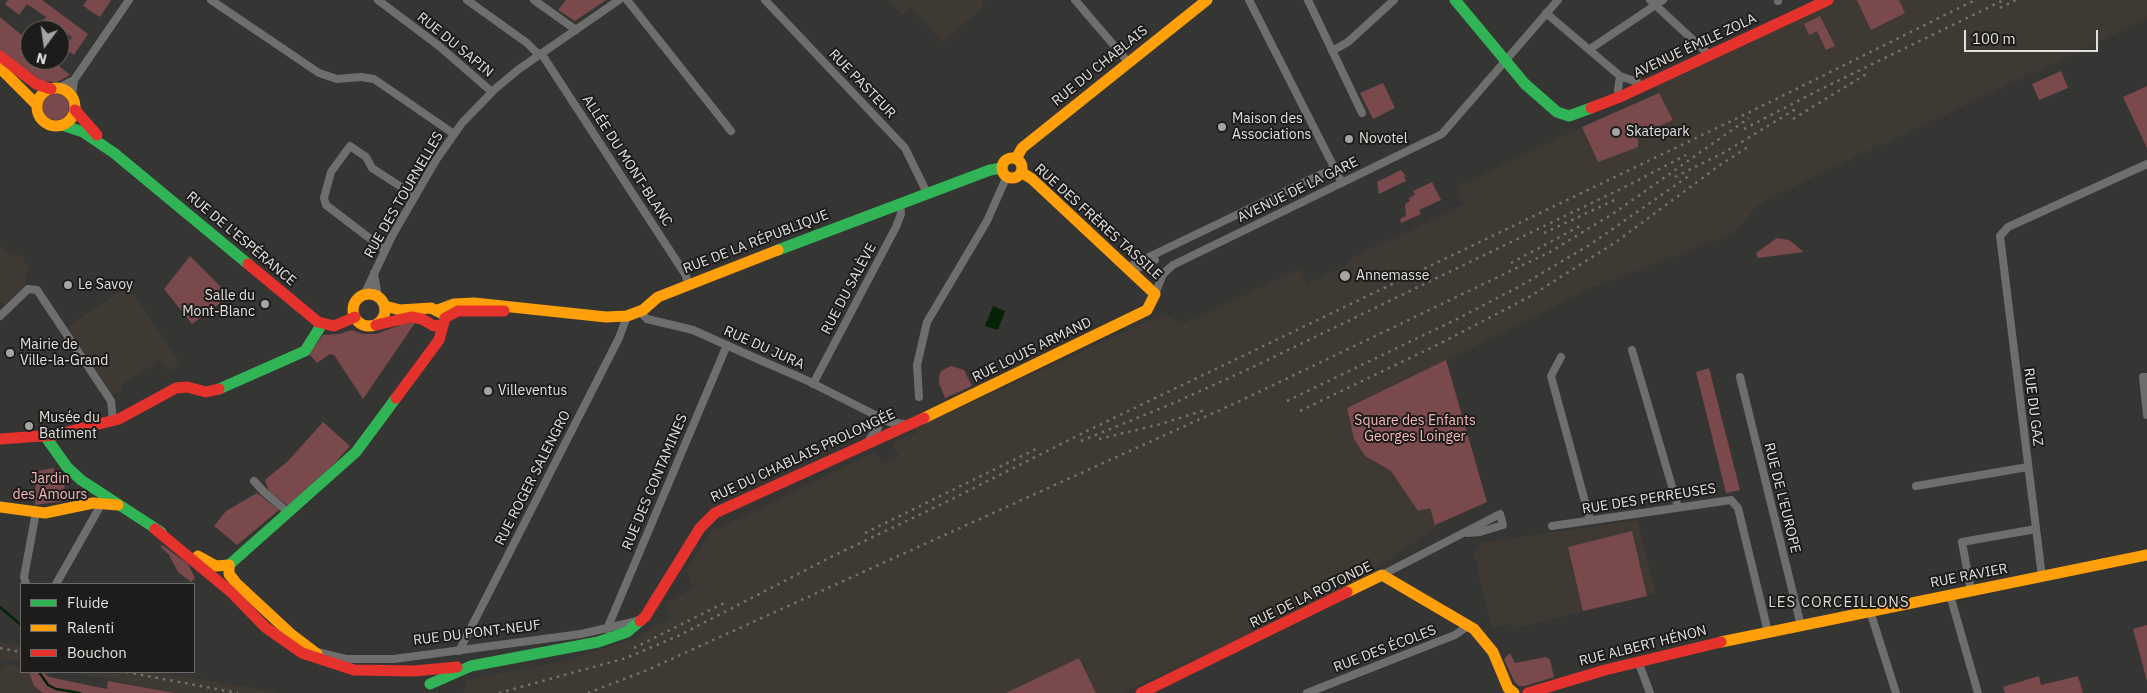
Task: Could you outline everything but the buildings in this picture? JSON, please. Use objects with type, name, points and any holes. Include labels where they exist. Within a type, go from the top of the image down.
[{"type":"street","points":[[74,80],[42,94],[37,105],[38,114],[46,123],[62,125],[71,119],[75,110],[72,96],[74,80],[129,0]]},
{"type":"street","points":[[212,0],[319,73],[337,79],[361,77],[374,79],[454,134]]},
{"type":"street","name":"RUE DU SAPIN","points":[[378,0],[439,46],[492,92]]},
{"type":"street","name":"ALLÉE DU MONT-BLANC","points":[[467,0],[540,54],[685,274],[689,284]]},
{"type":"street","points":[[534,0],[576,30]]},
{"type":"street","name":"RUE DES TOURNELLES","points":[[364,295],[385,250],[415,196],[454,134],[492,92],[540,54],[620,0]]},
{"type":"street","points":[[627,0],[731,131]]},
{"type":"street","name":"RUE PASTEUR","points":[[765,0],[905,148],[927,193]]},
{"type":"street","points":[[1075,0],[1129,63]]},
{"type":"street","name":"RUE DU CHABLAIS","points":[[1016,159],[1022,148],[1207,0]]},
{"type":"street","points":[[1249,0],[1342,183]]},
{"type":"street","points":[[1308,0],[1362,113]]},
{"type":"street","points":[[1332,50],[1348,42],[1394,0]]},
{"type":"street","points":[[1455,0],[1507,60]]},
{"type":"street","name":"AVENUE DE LA GARE","points":[[1155,294],[1163,274],[1173,265],[1442,134],[1558,0]]},
{"type":"street","points":[[1590,49],[1652,3],[1663,0]]},
{"type":"street","name":"AVENUE ÉMILE ZOLA","points":[[1507,60],[1525,84],[1559,117],[1571,120],[1637,82],[1812,0]]},
{"type":"street","name":"AVENUE ÉMILE ZOLA","points":[[1616,95],[1828,0]]},
{"type":"street","points":[[1652,3],[1705,51]]},
{"type":"street","points":[[1546,13],[1620,76],[1637,82]]},
{"type":"street","points":[[0,56],[36,84],[54,88],[72,96]]},
{"type":"street","points":[[0,68],[37,105]]},
{"type":"street","points":[[1616,95],[1620,76]]},
{"type":"street","name":"RUE DE L'ESPÉRANCE","points":[[75,110],[114,153]]},
{"type":"street","name":"RUE DE L'ESPÉRANCE","points":[[62,125],[81,130],[114,153],[322,324]]},
{"type":"street","points":[[385,250],[327,206],[324,201],[330,175],[350,146],[366,157],[373,168],[415,196]]},
{"type":"street","points":[[919,397],[916,375],[918,358],[929,317],[987,221],[1004,172],[1006,160],[1016,159],[1021,164],[1021,172],[1014,177],[1004,172]]},
{"type":"street","name":"RUE DU GAZ","points":[[2042,577],[2000,240],[2002,232],[2008,227],[2147,164]]},
{"type":"street","points":[[1128,270],[1268,204],[1272,197],[1334,168]]},
{"type":"street","name":"RUE DE LA RÉPUBLIQUE","points":[[381,301],[397,310],[429,308],[442,317],[456,312],[500,312],[520,308],[606,317],[627,316],[640,312],[656,298],[689,284],[927,193],[990,170],[1004,172]]},
{"type":"street","name":"RUE DES FRÈRES TASSILE","points":[[1021,172],[1032,179],[1155,294]]},
{"type":"street","name":"RUE DU SALÈVE","points":[[813,384],[896,227],[901,214],[900,204]]},
{"type":"street","name":"RUE DES TOURNELLES","points":[[374,273],[381,301]]},
{"type":"street","points":[[0,316],[28,290],[37,290],[111,401],[116,420]]},
{"type":"street","name":"RUE LOUIS ARMAND","points":[[910,422],[976,394],[1147,310],[1155,294]]},
{"type":"street","points":[[374,325],[384,317],[381,301],[364,295],[354,304],[355,317],[363,325],[374,325],[411,316],[420,318],[434,326],[442,317]]},
{"type":"street","name":"RUE DU JURA","points":[[640,312],[647,319],[686,328],[727,345],[813,384],[894,424],[910,422]]},
{"type":"street","name":"RUE ROGER SALENGRO","points":[[460,651],[619,338],[627,316]]},
{"type":"street","points":[[0,439],[68,433],[116,420],[138,411],[171,389],[184,387],[203,392],[215,391],[279,364],[307,349],[322,324],[337,325],[355,317]]},
{"type":"street","points":[[229,565],[336,472],[361,446],[434,348],[441,335],[442,317]]},
{"type":"street","name":"RUE DES CONTAMINES","points":[[607,630],[727,345]]},
{"type":"street","points":[[1632,350],[1678,507]]},
{"type":"street","points":[[1561,357],[1551,376],[1590,520]]},
{"type":"street","name":"RUE DE L'EUROPE","points":[[1740,377],[1801,626]]},
{"type":"street","points":[[2145,377],[2147,415]]},
{"type":"street","points":[[867,442],[877,431],[876,416]]},
{"type":"street","name":"RUE DU CHABLAIS PROLONGÉE","points":[[414,671],[471,666],[604,641],[631,630],[643,619],[700,528],[711,515],[910,422]]},
{"type":"street","points":[[45,436],[67,467],[104,499]]},
{"type":"street","points":[[1916,486],[2028,467]]},
{"type":"street","points":[[254,481],[264,492],[290,513]]},
{"type":"street","points":[[76,507],[86,493],[85,483]]},
{"type":"street","points":[[0,507],[36,512],[52,512],[104,499]]},
{"type":"street","points":[[57,583],[104,499]]},
{"type":"street","name":"RUE DU PONT-NEUF","points":[[104,499],[120,505],[213,565],[229,565],[228,571],[233,580],[275,619],[330,663]]},
{"type":"street","name":"RUE DES PERREUSES","points":[[1552,526],[1727,500],[1736,504],[1768,632]]},
{"type":"street","points":[[26,583],[24,577],[36,512]]},
{"type":"street","name":"RUE DU PONT-NEUF","points":[[155,529],[244,604],[265,627],[296,650],[354,670],[414,671]]},
{"type":"street","points":[[1971,591],[1962,542],[2036,529]]},
{"type":"street","points":[[1382,576],[1468,533]]},
{"type":"street","name":"RUE RAVIER","points":[[1768,632],[2147,555]]},
{"type":"street","name":"RUE DE LA ROTONDE","points":[[1141,693],[1382,576],[1469,625],[1490,646],[1508,688],[1514,693]]},
{"type":"street","points":[[1950,595],[1978,693]]},
{"type":"street","points":[[1870,611],[1896,693]]},
{"type":"street","points":[[265,627],[271,627],[275,619]]},
{"type":"street","name":"RUE DU PONT-NEUF","points":[[313,651],[346,659],[372,660],[460,651],[607,630],[643,619]]},
{"type":"street","name":"RUE DES ÉCOLES","points":[[1308,693],[1454,635],[1469,625]]},
{"type":"street","name":"RUE ALBERT HÉNON","points":[[1528,693],[1638,661],[1768,632]]},
{"type":"street","points":[[1638,661],[1650,693]]},
{"type":"street","name":"RUE DU CHABLAIS PROLONGÉE","points":[[431,690],[471,666]]},
{"type":"street","points":[[414,671],[424,674],[431,690]]},
{"type":"shaded area","points":[[888,0],[980,0],[985,5],[943,42],[911,7],[902,15]]},
{"type":"shaded area","points":[[1828,0],[2147,0],[2147,19],[1767,199],[1757,206],[1734,233],[1581,292],[1535,317],[1347,408],[1354,439],[1365,456],[1391,471],[1418,511],[1430,507],[1436,527],[1433,531],[1369,572],[1369,578],[1122,693],[1096,693],[1079,658],[1006,693],[463,693],[466,682],[471,679],[568,660],[634,639],[671,617],[664,603],[694,588],[686,570],[712,531],[876,451],[882,464],[899,456],[892,444],[916,433],[916,428],[1163,314],[1182,324],[1300,269],[1307,284],[1349,264],[1348,260],[1464,204],[1456,187],[1582,127],[1598,162],[1638,136],[1673,120],[1654,82]]},
{"type":"shaded area","points":[[0,246],[12,255],[15,252],[24,259],[29,270],[24,286],[4,305],[0,302]]},
{"type":"shaded area","points":[[128,286],[181,365],[170,372],[161,360],[121,385],[123,388],[112,395],[69,331],[70,325]]},
{"type":"shaded area","points":[[993,306],[1005,311],[998,330],[985,326]]},
{"type":"shaded area","points":[[1638,520],[1656,593],[1512,629],[1510,623],[1492,628],[1474,553],[1480,543]]},
{"type":"shaded area","points":[[0,642],[20,646],[20,661],[0,659]]},
{"type":"shaded area","points":[[6,664],[20,667],[20,673],[30,673],[38,689],[43,693],[0,693],[0,671]]},
{"type":"shaded area","points":[[76,673],[164,673],[282,693],[175,693]]},
{"type":"green space","points":[[8,0],[42,0],[69,20],[44,20],[46,17],[27,4],[19,15],[5,4]]},
{"type":"green space","points":[[87,0],[111,0],[100,17],[83,6]]},
{"type":"green space","points":[[566,0],[606,0],[575,21],[558,10]]},
{"type":"green space","points":[[1857,0],[1899,0],[1905,13],[1871,30]]},
{"type":"green space","points":[[1820,16],[1835,46],[1826,50],[1817,31],[1809,35],[1804,24]]},
{"type":"green space","points":[[0,17],[20,34],[20,66],[0,52]]},
{"type":"green space","points":[[70,21],[88,34],[74,55],[70,52],[70,40],[72,37],[70,36]]},
{"type":"green space","points":[[26,70],[64,70],[70,75],[57,82],[42,81]]},
{"type":"green space","points":[[2061,71],[2068,88],[2039,100],[2032,84]]},
{"type":"green space","points":[[1383,83],[1395,108],[1373,119],[1360,93]]},
{"type":"green space","points":[[2147,86],[2147,148],[2123,97]]},
{"type":"green space","name":"Skatepark","points":[[1659,93],[1673,120],[1638,136],[1638,147],[1598,162],[1582,127]]},
{"type":"green space","points":[[56,94],[65,98],[69,107],[65,116],[56,120],[47,116],[43,107],[47,98]]},
{"type":"green space","points":[[1401,170],[1406,176],[1404,177],[1406,181],[1379,194],[1377,182]]},
{"type":"green space","points":[[1432,182],[1441,200],[1419,210],[1421,214],[1401,223],[1400,219],[1406,216],[1405,204],[1410,201],[1409,198],[1415,195],[1413,191]]},
{"type":"green space","points":[[1777,238],[1789,240],[1804,252],[1758,258],[1756,253]]},
{"type":"green space","points":[[190,256],[230,296],[192,324],[164,289]]},
{"type":"green space","points":[[406,323],[415,323],[363,399],[334,355],[330,354],[317,363],[309,354],[323,335],[339,334],[352,330],[363,334],[376,334]]},
{"type":"green space","name":"Square des Enfants Georges Loinger","points":[[1446,360],[1487,502],[1435,525],[1430,508],[1418,511],[1391,471],[1365,456],[1354,439],[1347,408]]},
{"type":"green space","points":[[951,366],[964,370],[972,386],[945,398],[939,383],[939,376],[941,371]]},
{"type":"green space","points":[[1709,368],[1740,490],[1726,493],[1696,372]]},
{"type":"green space","points":[[323,422],[350,446],[332,466],[288,506],[269,491],[265,480],[288,461]]},
{"type":"green space","name":"Jardin des Amours","points":[[53,468],[65,481],[63,501],[35,505],[36,474],[38,471]]},
{"type":"green space","points":[[257,493],[279,510],[237,545],[214,526],[226,511]]},
{"type":"green space","points":[[1632,531],[1647,596],[1583,611],[1568,547]]},
{"type":"green space","points":[[162,545],[188,564],[195,578],[191,582],[178,572],[169,555],[161,547]]},
{"type":"green space","points":[[2147,625],[2147,681],[2133,629]]},
{"type":"green space","points":[[1510,653],[1515,663],[1546,657],[1550,660],[1554,677],[1519,686],[1514,681],[1504,659]]},
{"type":"green space","points":[[1079,658],[1096,693],[1006,693]]},
{"type":"green space","points":[[29,673],[44,673],[49,677],[107,689],[108,681],[175,693],[43,693],[34,686]]},
{"type":"green space","points":[[2039,676],[2041,685],[2078,676],[2083,693],[2005,693],[2003,687]]},
{"type":"waterway","points":[[0,607],[20,624]]},
{"type":"waterway","points":[[40,673],[48,685],[56,689],[80,693]]},
{"type":"railway","points":[[499,693],[626,658],[678,636],[829,558],[1091,429],[1754,110],[1975,0]]},
{"type":"railway","points":[[1744,129],[1819,90],[2004,0]]},
{"type":"railway","points":[[2000,8],[2016,0]]},
{"type":"railway","points":[[1793,119],[1868,73]]},
{"type":"railway","points":[[1675,177],[1725,152],[1799,107]]},
{"type":"railway","points":[[588,693],[645,671],[1242,400],[1550,252],[1614,213],[1749,118]]},
{"type":"railway","points":[[1300,411],[1441,343],[1529,297],[1616,242],[1720,165],[1751,145]]},
{"type":"railway","points":[[1081,441],[1176,402],[1253,367],[1631,184],[1686,155]]},
{"type":"railway","points":[[1287,401],[1459,318],[1522,285],[1591,244],[1690,175]]},
{"type":"railway","points":[[1544,233],[1619,198]]},
{"type":"railway","points":[[1511,263],[1582,225]]},
{"type":"railway","points":[[1099,439],[1161,424],[1205,410]]},
{"type":"railway","points":[[865,533],[1040,447]]},
{"type":"railway","points":[[634,648],[724,603]]},
{"type":"railway","points":[[0,648],[20,652]]},
{"type":"railway","points":[[131,673],[238,693]]},
{"type":"traffic: fast","points":[[1455,0],[1525,84],[1557,112],[1569,116],[1591,108]]},
{"type":"traffic: fast","points":[[62,125],[83,132],[114,153],[248,264]]},
{"type":"traffic: fast","points":[[778,250],[990,170],[1002,168]]},
{"type":"traffic: fast","points":[[219,389],[305,351],[322,324]]},
{"type":"traffic: fast","points":[[229,565],[356,452],[396,398]]},
{"type":"traffic: fast","points":[[45,436],[67,467],[81,480],[161,532]]},
{"type":"traffic: fast","points":[[430,684],[471,666],[598,642],[627,632],[640,621]]},
{"type":"traffic: slow","points":[[1016,159],[1022,148],[1207,0]]},
{"type":"traffic: slow","points":[[0,68],[37,105]]},
{"type":"traffic: slow","points":[[56,88],[69,94],[75,107],[69,120],[56,126],[43,120],[37,107],[43,94],[56,88]]},
{"type":"traffic: slow","points":[[1012,158],[1019,161],[1022,168],[1019,175],[1012,178],[1005,175],[1002,168],[1005,161],[1012,158]]},
{"type":"traffic: slow","points":[[924,418],[1147,310],[1155,294],[1032,179],[1021,172]]},
{"type":"traffic: slow","points":[[438,310],[454,304],[474,303],[606,317],[627,316],[643,310],[658,297],[778,250]]},
{"type":"traffic: slow","points":[[369,294],[375,295],[380,299],[384,304],[385,310],[384,316],[380,321],[375,325],[369,326],[363,325],[358,321],[354,316],[353,310],[354,304],[358,299],[363,295],[369,294]]},
{"type":"traffic: slow","points":[[385,306],[400,310],[431,308],[443,314]]},
{"type":"traffic: slow","points":[[0,507],[45,513],[93,503],[118,505]]},
{"type":"traffic: slow","points":[[1721,642],[2147,555]]},
{"type":"traffic: slow","points":[[198,556],[216,566],[229,565]]},
{"type":"traffic: slow","points":[[229,565],[229,574],[236,583],[292,635],[317,654]]},
{"type":"traffic: slow","points":[[1347,592],[1382,575],[1474,629],[1493,652],[1508,688],[1514,693]]},
{"type":"traffic: jam","points":[[1591,108],[1622,96],[1828,0]]},
{"type":"traffic: jam","points":[[0,56],[36,84],[51,89]]},
{"type":"traffic: jam","points":[[75,110],[97,135]]},
{"type":"traffic: jam","points":[[248,264],[318,322],[334,326],[355,317]]},
{"type":"traffic: jam","points":[[396,398],[439,340],[445,318],[458,311],[504,311]]},
{"type":"traffic: jam","points":[[376,325],[411,317],[422,319],[434,326],[442,325]]},
{"type":"traffic: jam","points":[[0,439],[55,435],[119,419],[176,388],[187,387],[206,392],[219,389]]},
{"type":"traffic: jam","points":[[640,621],[645,617],[700,528],[715,513],[924,418]]},
{"type":"traffic: jam","points":[[155,529],[231,592],[265,627],[302,653],[354,670],[414,671],[457,667]]},
{"type":"traffic: jam","points":[[1141,693],[1347,592]]},
{"type":"traffic: jam","points":[[1528,693],[1605,670],[1721,642]]},
{"type":"place","name":"Maison des Associations","points":[[1222,127]]},
{"type":"place","name":"Skatepark","points":[[1616,132]]},
{"type":"place","name":"Novotel","points":[[1349,139]]},
{"type":"place","name":"Annemasse","points":[[1345,276]]},
{"type":"place","name":"Le Savoy","points":[[68,285]]},
{"type":"place","name":"Salle du Mont-Blanc","points":[[265,304]]},
{"type":"place","name":"Mairie de Ville-la-Grand","points":[[10,353]]},
{"type":"place","name":"Villeventus","points":[[488,391]]},
{"type":"place","name":"Musée du Batiment","points":[[29,426]]},
{"type":"district","name":"LES CORCEILLONS","points":[[1839,603]]}]
